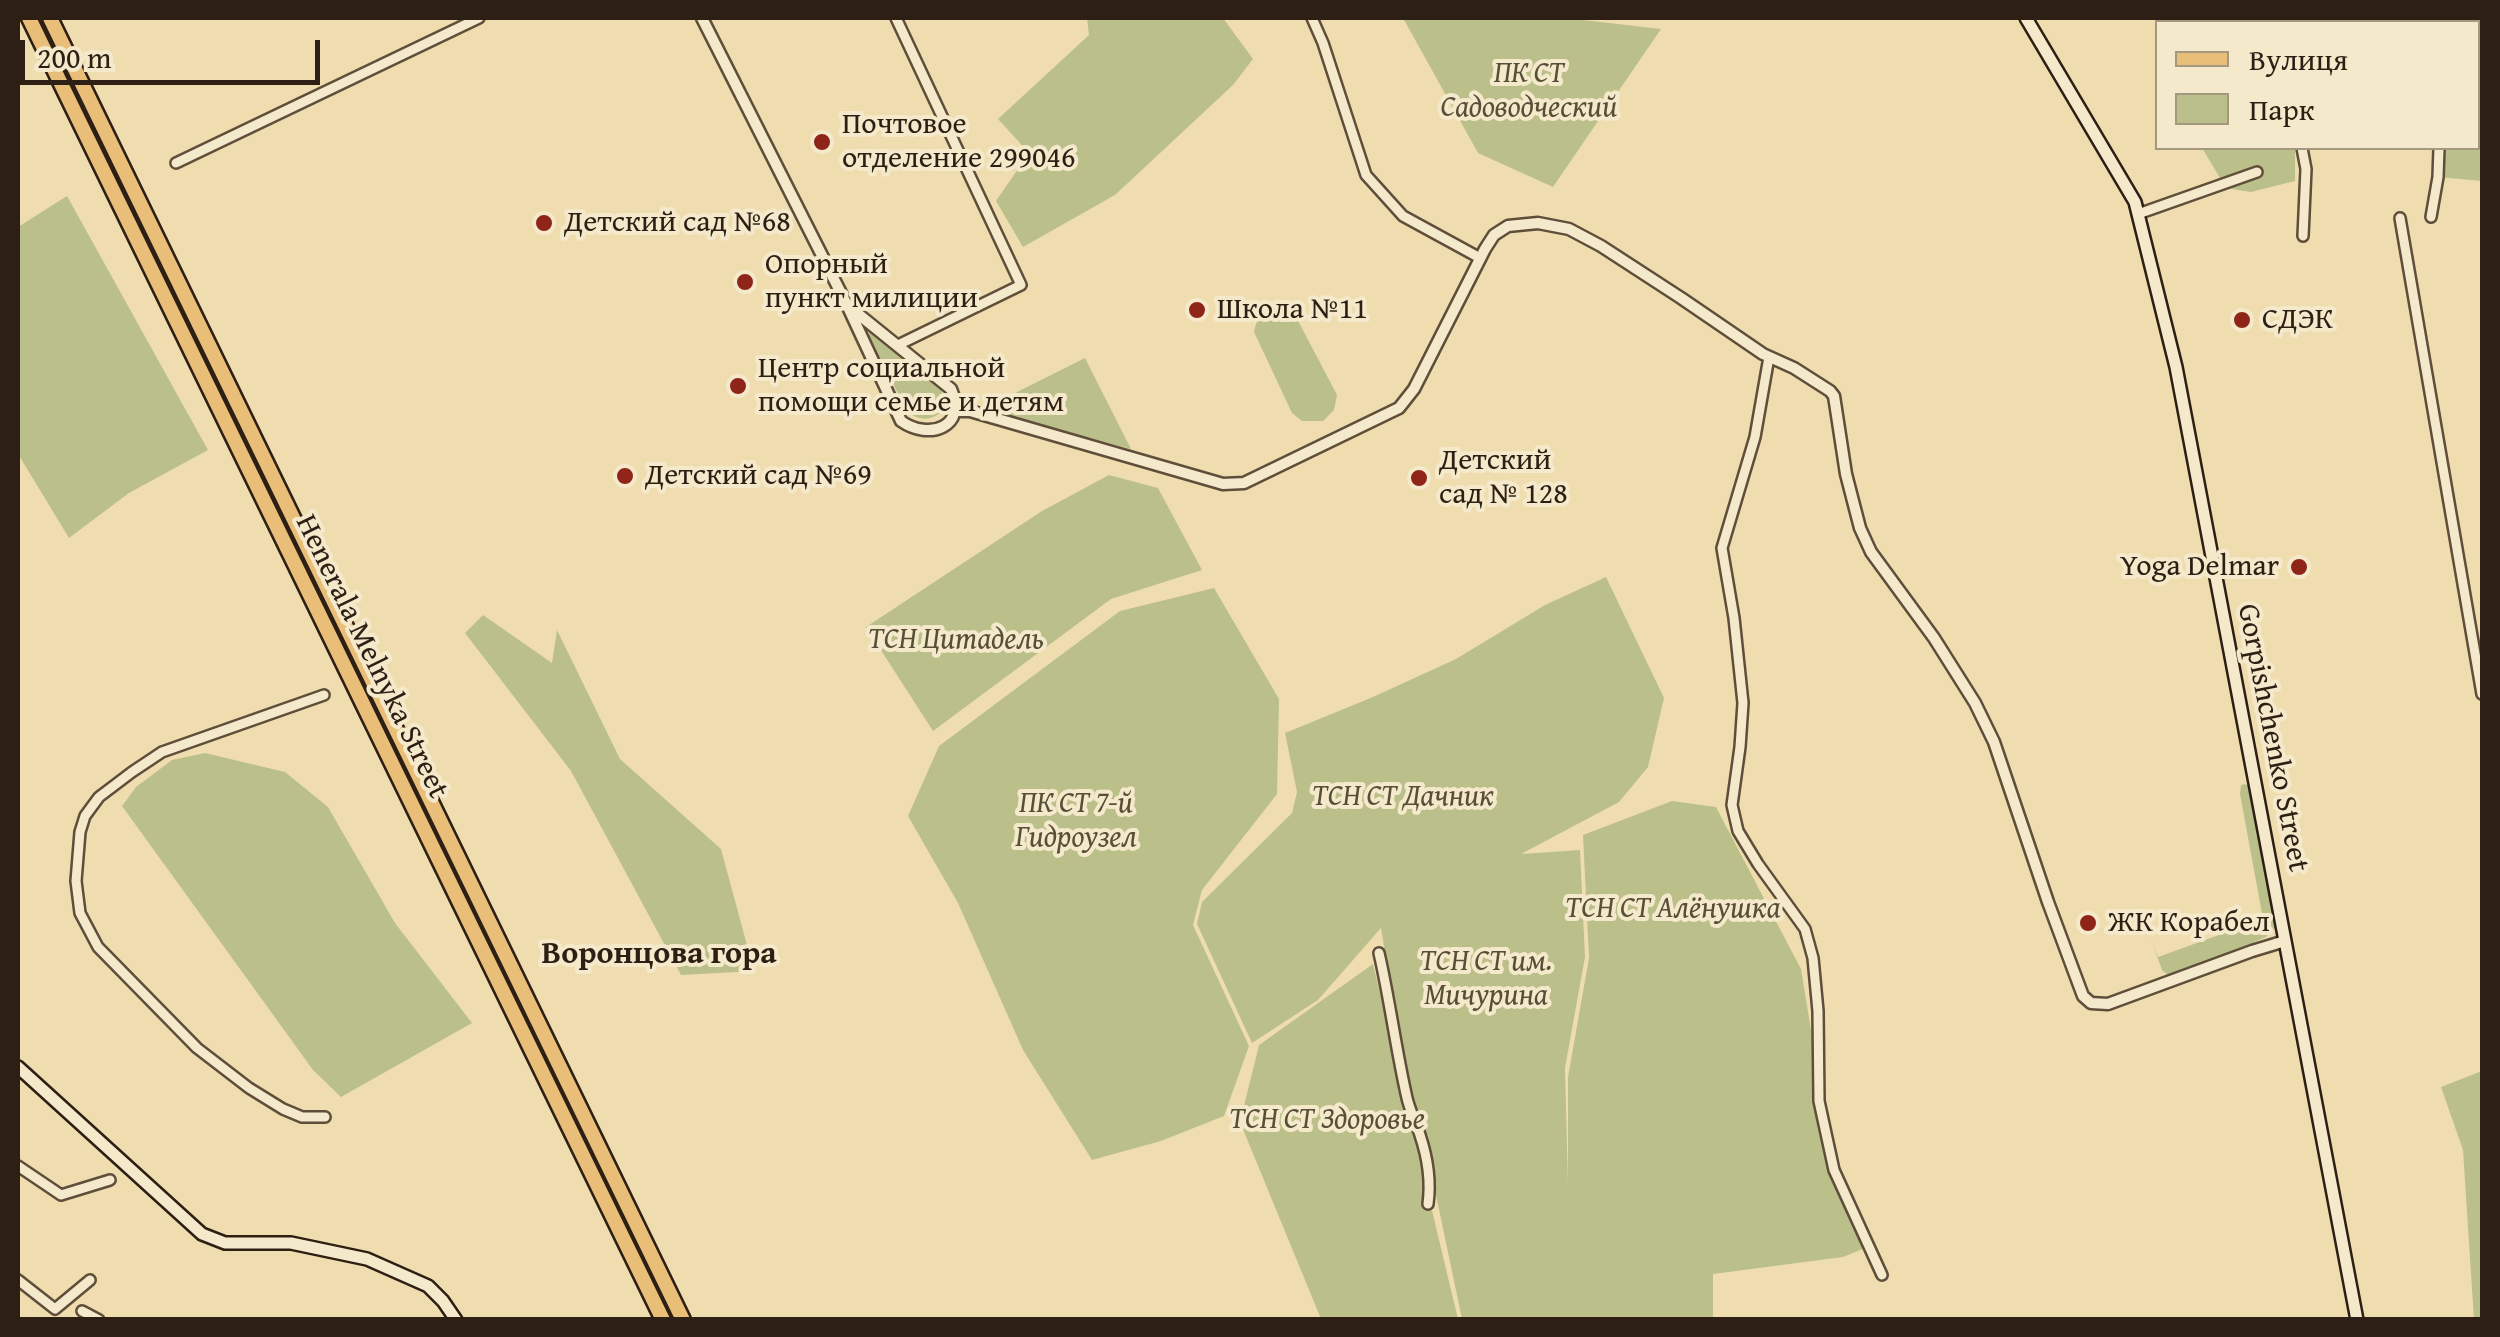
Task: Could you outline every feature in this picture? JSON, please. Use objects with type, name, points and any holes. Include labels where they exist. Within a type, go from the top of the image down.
[{"type":"main road","name":"Henerala Melnyka Street","points":[[29,18],[663,1320]]},
{"type":"main road","name":"Henerala Melnyka Street","points":[[50,18],[683,1320]]},
{"type":"main road","name":"Gorpishchenko Street","points":[[2026,18],[2135,202],[2176,367],[2357,1320]]},
{"type":"main road","points":[[510,1003],[526,995]]},
{"type":"main road","points":[[18,1067],[202,1234],[224,1243],[291,1243],[367,1259],[428,1286],[456,1320]]},
{"type":"street","points":[[176,163],[480,18]]},
{"type":"street","points":[[702,18],[848,305],[902,421],[921,431],[934,430],[949,422],[956,411],[951,389],[848,305]]},
{"type":"street","points":[[896,18],[1020,285],[898,345]]},
{"type":"street","points":[[1312,18],[1366,175],[1403,216],[1480,258]]},
{"type":"street","points":[[2302,150],[2306,169],[2303,236]]},
{"type":"street","points":[[2431,217],[2438,150]]},
{"type":"street","points":[[2138,214],[2257,172]]},
{"type":"street","points":[[2400,218],[2482,694]]},
{"type":"street","points":[[956,411],[982,414],[1223,484],[1244,482],[1399,408],[1414,389],[1494,235],[1508,226],[1538,223],[1569,229],[1769,357],[1822,384],[1834,396],[1846,474],[1860,528],[1870,552],[1934,638],[1975,703],[1994,742],[2083,996],[2091,1003],[2108,1004],[2285,941]]},
{"type":"street","points":[[1769,357],[1754,436],[1722,548],[1743,703],[1732,805],[1738,830],[1804,929],[1813,958],[1818,1011],[1819,1100],[1834,1170],[1882,1274]]},
{"type":"street","points":[[324,694],[162,752],[132,772],[99,797],[85,816],[76,881],[80,913],[98,947],[197,1048],[283,1110],[302,1117],[325,1117]]},
{"type":"street","points":[[1379,953],[1406,1093],[1421,1137],[1430,1188],[1428,1204]]},
{"type":"street","points":[[18,1166],[61,1195],[110,1180]]},
{"type":"street","points":[[18,1280],[55,1309],[90,1280]]},
{"type":"street","points":[[82,1312],[98,1320]]},
{"type":"green space","points":[[1087,18],[1223,18],[1253,59],[1233,85],[1115,195],[1023,247],[996,201],[1029,153],[998,119],[1089,35]]},
{"type":"green space","name":"ПК СТ Садоводческий","points":[[1403,18],[1566,18],[1661,29],[1553,187],[1478,153]]},
{"type":"green space","points":[[2480,60],[2482,181],[2438,177],[2438,150],[2480,150]]},
{"type":"green space","points":[[2203,150],[2295,150],[2295,181],[2251,192],[2226,188]]},
{"type":"green space","points":[[67,196],[208,450],[129,493],[69,538],[18,454],[18,227]]},
{"type":"green space","points":[[1280,307],[1294,313],[1337,395],[1334,410],[1323,421],[1302,421],[1292,413],[1254,332],[1262,314]]},
{"type":"green space","points":[[871,332],[939,385],[946,401],[939,414],[923,419],[908,412],[867,335]]},
{"type":"green space","points":[[1085,358],[1131,449],[983,409]]},
{"type":"green space","name":"ТСН Цитадель","points":[[1109,475],[1158,488],[1202,570],[1111,599],[933,731],[866,627],[1042,511]]},
{"type":"green space","points":[[1606,577],[1664,698],[1648,767],[1619,802],[1521,854],[1580,850],[1585,957],[1565,1068],[1568,1184],[1568,1077],[1589,958],[1583,835],[1672,801],[1716,807],[1801,969],[1834,1170],[1865,1248],[1843,1257],[1713,1274],[1713,1319],[1462,1319],[1399,1038],[1381,928],[1318,1000],[1252,1043],[1197,924],[1202,902],[1292,813],[1297,792],[1285,733],[1456,659],[1545,605]]},
{"type":"green space","name":"ПК СТ 7-й Гидроузел","points":[[1214,588],[1279,699],[1277,794],[1202,890],[1193,925],[1249,1046],[1224,1116],[1161,1141],[1092,1160],[1023,1050],[958,903],[908,816],[939,746],[1120,611]]},
{"type":"green space","points":[[483,615],[552,663],[557,630],[620,759],[721,849],[754,971],[681,975],[571,771],[465,633]]},
{"type":"green space","points":[[205,753],[285,772],[328,807],[395,923],[472,1023],[341,1097],[313,1070],[122,806],[136,787],[172,760]]},
{"type":"green space","points":[[2241,785],[2251,787],[2278,921],[2266,937],[2170,977],[2162,970],[2150,936],[2158,957],[2263,919],[2240,794]]},
{"type":"green space","name":"ТСН СТ Здоровье","points":[[1373,964],[1458,1319],[1321,1319],[1240,1122],[1259,1045]]},
{"type":"green space","points":[[2482,1071],[2482,1319],[2474,1320],[2463,1150],[2441,1087]]},
{"type":"place","name":"Почтовое отделение 299046","points":[[822,142]]},
{"type":"place","name":"Детский сад №68","points":[[544,223]]},
{"type":"place","name":"Опорный пункт милиции","points":[[745,282]]},
{"type":"place","name":"Школа №11","points":[[1197,310]]},
{"type":"place","name":"СДЭК","points":[[2242,320]]},
{"type":"place","name":"Центр социальной помощи семье и детям","points":[[738,386]]},
{"type":"place","name":"Детский сад №69","points":[[625,476]]},
{"type":"place","name":"Детский сад № 128","points":[[1419,478]]},
{"type":"place","name":"Yoga Delmar","points":[[2299,567]]},
{"type":"place","name":"ЖК Корабел","points":[[2088,923]]},
{"type":"district","name":"Воронцова гора","points":[[659,955]]},
{"type":"park label","name":"ТСН СТ Дачник","points":[[1403,797]]},
{"type":"park label","name":"ТСН СТ Алёнушка","points":[[1673,909]]},
{"type":"park label","name":"ТСН СТ им. Мичурина","points":[[1486,979]]}]
